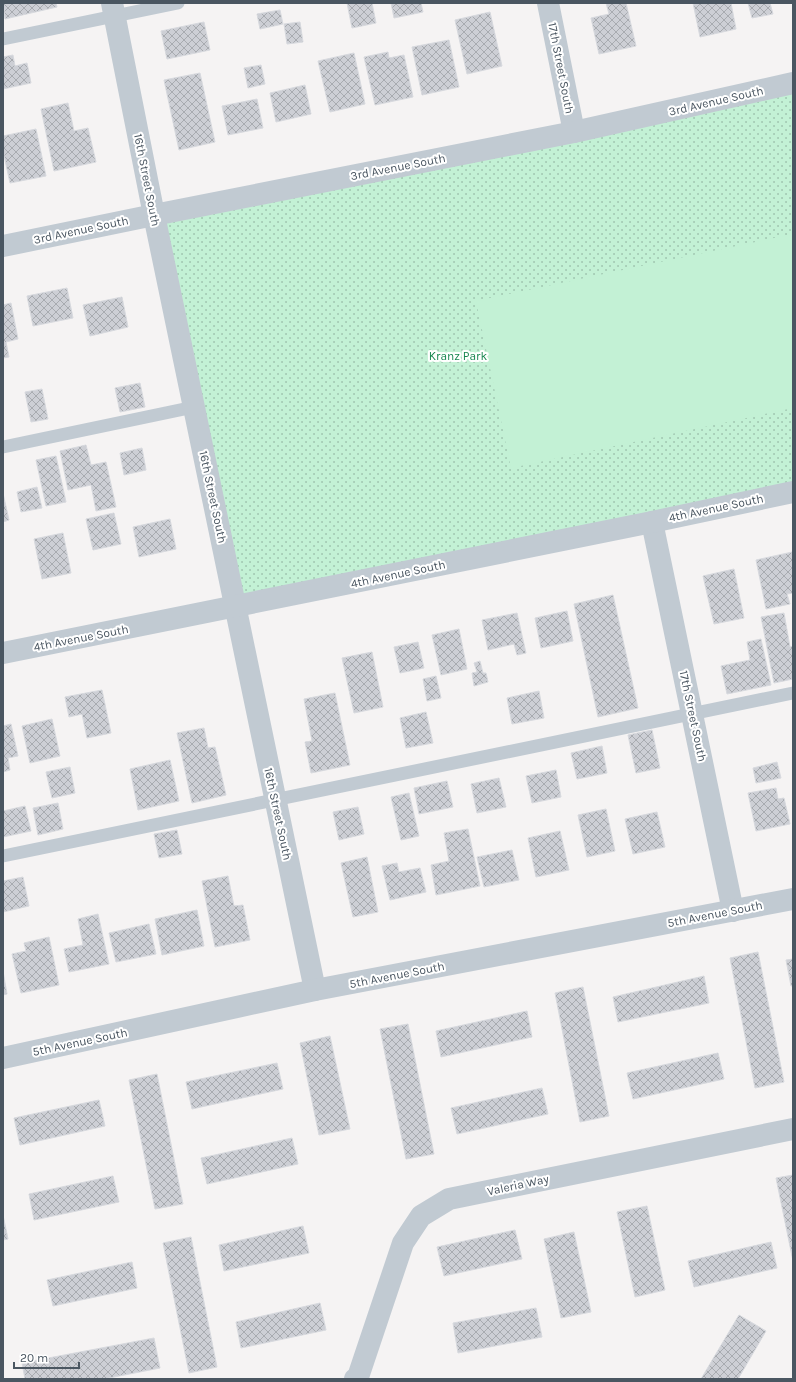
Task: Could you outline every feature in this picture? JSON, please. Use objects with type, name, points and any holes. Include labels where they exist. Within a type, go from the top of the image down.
[{"type":"street","name":"17th Street South","points":[[548,3],[574,132]]},
{"type":"street","name":"16th Street South","points":[[113,9],[154,215],[315,990]]},
{"type":"street","name":"3rd Avenue South","points":[[3,246],[574,132],[793,83]]},
{"type":"street","name":"4th Avenue South","points":[[3,653],[236,607],[793,492]]},
{"type":"street","name":"17th Street South","points":[[652,522],[732,911]]},
{"type":"street","name":"5th Avenue South","points":[[3,1058],[315,990],[793,899]]},
{"type":"street","name":"Valeria Way","points":[[355,1379],[358,1376],[403,1244],[421,1216],[449,1199],[793,1129]]},
{"type":"lane","points":[[3,39],[113,9],[178,3]]},
{"type":"lane","points":[[3,447],[194,407]]},
{"type":"lane","points":[[3,856],[793,693]]},
{"type":"green space","name":"Kranz Park","points":[[793,81],[793,490],[236,607],[154,215]]},
{"type":"green space","points":[[793,234],[793,408],[511,468],[476,301]]},
{"type":"building","points":[[3,3],[56,3],[57,7],[5,19]]},
{"type":"building","points":[[347,3],[372,3],[376,23],[352,28]]},
{"type":"building","points":[[391,3],[421,3],[423,12],[394,18]]},
{"type":"building","points":[[606,3],[626,3],[636,46],[599,54],[591,18],[609,14]]},
{"type":"building","points":[[693,3],[731,3],[736,29],[700,37]]},
{"type":"building","points":[[748,3],[770,3],[773,14],[752,18]]},
{"type":"building","points":[[280,10],[283,24],[260,29],[257,14]]},
{"type":"building","points":[[490,12],[502,66],[467,74],[455,20]]},
{"type":"building","points":[[204,22],[210,50],[167,59],[161,31]]},
{"type":"building","points":[[300,22],[303,42],[287,44],[284,24]]},
{"type":"building","points":[[449,40],[459,87],[422,95],[412,47]]},
{"type":"building","points":[[388,52],[389,58],[404,55],[413,97],[375,105],[364,57]]},
{"type":"building","points":[[354,53],[365,104],[330,112],[318,61]]},
{"type":"building","points":[[13,55],[15,66],[27,63],[31,83],[3,89],[3,57]]},
{"type":"building","points":[[261,65],[265,84],[248,88],[244,68]]},
{"type":"building","points":[[200,73],[215,142],[179,150],[164,80]]},
{"type":"building","points":[[305,85],[311,114],[276,122],[270,93]]},
{"type":"building","points":[[257,99],[263,128],[228,135],[222,106]]},
{"type":"building","points":[[68,103],[74,131],[88,128],[96,162],[54,171],[41,109]]},
{"type":"building","points":[[36,129],[46,176],[10,183],[3,151],[3,136]]},
{"type":"building","points":[[67,288],[73,318],[33,326],[27,296]]},
{"type":"building","points":[[122,297],[128,327],[90,336],[83,305]]},
{"type":"building","points":[[11,303],[18,339],[6,342],[9,357],[3,358],[3,305]]},
{"type":"building","points":[[140,383],[145,407],[120,412],[115,388]]},
{"type":"building","points":[[42,389],[48,419],[31,422],[25,392]]},
{"type":"building","points":[[86,445],[91,465],[106,462],[116,507],[96,511],[91,485],[68,490],[60,451]]},
{"type":"building","points":[[142,448],[146,470],[124,475],[120,453]]},
{"type":"building","points":[[56,456],[66,502],[46,506],[36,460]]},
{"type":"building","points":[[37,487],[42,508],[21,512],[17,492]]},
{"type":"building","points":[[3,493],[9,520],[3,522]]},
{"type":"building","points":[[114,513],[121,544],[93,550],[86,519]]},
{"type":"building","points":[[170,519],[176,549],[139,557],[133,527]]},
{"type":"building","points":[[63,533],[71,573],[42,579],[34,539]]},
{"type":"building","points":[[792,552],[793,593],[787,594],[790,604],[766,609],[756,560]]},
{"type":"building","points":[[734,569],[744,618],[714,624],[703,576]]},
{"type":"building","points":[[613,595],[638,708],[598,717],[574,604]]},
{"type":"building","points":[[567,611],[573,641],[541,648],[535,618]]},
{"type":"building","points":[[517,613],[526,653],[517,655],[514,644],[488,650],[482,620]]},
{"type":"building","points":[[784,613],[790,647],[793,646],[793,679],[774,683],[761,617]]},
{"type":"building","points":[[459,629],[467,669],[441,675],[432,635]]},
{"type":"building","points":[[761,639],[771,685],[727,694],[721,666],[750,660],[747,642]]},
{"type":"building","points":[[418,642],[424,668],[400,673],[394,647]]},
{"type":"building","points":[[372,652],[383,707],[354,713],[342,658]]},
{"type":"building","points":[[480,661],[483,673],[486,673],[488,682],[474,686],[472,673],[477,672],[474,663]]},
{"type":"building","points":[[436,676],[441,698],[427,701],[423,679]]},
{"type":"building","points":[[102,690],[111,733],[87,738],[82,714],[69,717],[65,697]]},
{"type":"building","points":[[539,691],[544,718],[512,724],[507,698]]},
{"type":"building","points":[[335,693],[350,765],[311,773],[305,742],[312,741],[304,699]]},
{"type":"building","points":[[426,712],[433,743],[406,748],[400,718]]},
{"type":"building","points":[[52,719],[60,756],[30,763],[22,726]]},
{"type":"building","points":[[11,724],[18,756],[8,758],[10,770],[3,772],[3,726]]},
{"type":"building","points":[[204,728],[208,748],[215,747],[226,795],[192,803],[177,733]]},
{"type":"building","points":[[652,730],[660,768],[636,773],[628,735]]},
{"type":"building","points":[[602,746],[607,773],[577,779],[571,753]]},
{"type":"building","points":[[170,760],[179,801],[138,810],[130,769]]},
{"type":"building","points":[[777,762],[781,778],[756,783],[753,768]]},
{"type":"building","points":[[70,767],[75,793],[52,798],[46,772]]},
{"type":"building","points":[[556,770],[561,797],[532,803],[526,776]]},
{"type":"building","points":[[499,778],[506,807],[477,813],[471,784]]},
{"type":"building","points":[[447,781],[453,807],[419,814],[414,788]]},
{"type":"building","points":[[776,788],[778,799],[784,798],[790,824],[756,831],[748,793]]},
{"type":"building","points":[[409,793],[419,836],[401,840],[391,797]]},
{"type":"building","points":[[58,803],[63,829],[38,835],[33,808]]},
{"type":"building","points":[[25,806],[31,831],[3,837],[3,811]]},
{"type":"building","points":[[358,807],[364,834],[339,840],[333,812]]},
{"type":"building","points":[[606,809],[615,851],[587,857],[578,815]]},
{"type":"building","points":[[657,812],[665,847],[633,854],[625,819]]},
{"type":"building","points":[[468,829],[480,886],[436,895],[431,865],[449,861],[444,833]]},
{"type":"building","points":[[177,830],[182,854],[159,858],[154,834]]},
{"type":"building","points":[[560,831],[569,870],[536,877],[528,838]]},
{"type":"building","points":[[512,850],[519,880],[484,887],[477,857]]},
{"type":"building","points":[[367,857],[378,912],[353,917],[341,863]]},
{"type":"building","points":[[397,863],[399,872],[420,868],[426,892],[390,900],[382,866]]},
{"type":"building","points":[[228,876],[234,906],[243,905],[250,940],[215,947],[202,881]]},
{"type":"building","points":[[23,877],[29,906],[3,912],[3,881]]},
{"type":"building","points":[[197,910],[204,946],[162,955],[155,919]]},
{"type":"building","points":[[98,914],[109,964],[69,972],[64,949],[83,945],[78,919]]},
{"type":"building","points":[[149,924],[156,954],[116,962],[109,933]]},
{"type":"building","points":[[49,937],[59,985],[21,993],[12,954],[26,951],[24,943]]},
{"type":"building","points":[[758,952],[784,1082],[755,1088],[730,958]]},
{"type":"building","points":[[793,959],[793,986],[791,986],[786,960]]},
{"type":"building","points":[[3,971],[7,994],[3,995]]},
{"type":"building","points":[[704,976],[709,1003],[618,1022],[613,997]]},
{"type":"building","points":[[583,987],[609,1116],[580,1122],[555,993]]},
{"type":"building","points":[[527,1011],[532,1037],[441,1057],[436,1031]]},
{"type":"building","points":[[408,1024],[434,1154],[406,1159],[380,1029]]},
{"type":"building","points":[[330,1036],[350,1129],[319,1135],[300,1043]]},
{"type":"building","points":[[718,1053],[724,1079],[633,1099],[627,1073]]},
{"type":"building","points":[[277,1063],[283,1089],[192,1109],[186,1082]]},
{"type":"building","points":[[157,1074],[183,1204],[155,1209],[129,1080]]},
{"type":"building","points":[[542,1088],[548,1114],[457,1134],[451,1108]]},
{"type":"building","points":[[99,1100],[105,1126],[20,1145],[14,1118]]},
{"type":"building","points":[[292,1138],[298,1164],[207,1184],[201,1158]]},
{"type":"building","points":[[793,1175],[793,1261],[776,1178]]},
{"type":"building","points":[[113,1176],[119,1202],[34,1220],[29,1194]]},
{"type":"building","points":[[647,1206],[665,1290],[635,1297],[617,1212]]},
{"type":"building","points":[[3,1215],[8,1239],[3,1240]]},
{"type":"building","points":[[303,1226],[309,1253],[224,1271],[219,1245]]},
{"type":"building","points":[[515,1230],[522,1259],[444,1276],[437,1247]]},
{"type":"building","points":[[574,1232],[591,1312],[561,1318],[544,1239]]},
{"type":"building","points":[[191,1237],[217,1367],[189,1373],[163,1243]]},
{"type":"building","points":[[771,1242],[777,1268],[694,1287],[688,1261]]},
{"type":"building","points":[[132,1262],[137,1288],[53,1306],[47,1280]]},
{"type":"building","points":[[320,1303],[326,1330],[241,1348],[236,1322]]},
{"type":"building","points":[[536,1308],[542,1337],[458,1353],[453,1323]]},
{"type":"building","points":[[739,1315],[766,1331],[738,1379],[701,1379]]},
{"type":"building","points":[[154,1338],[160,1368],[104,1379],[25,1379],[22,1363]]}]
